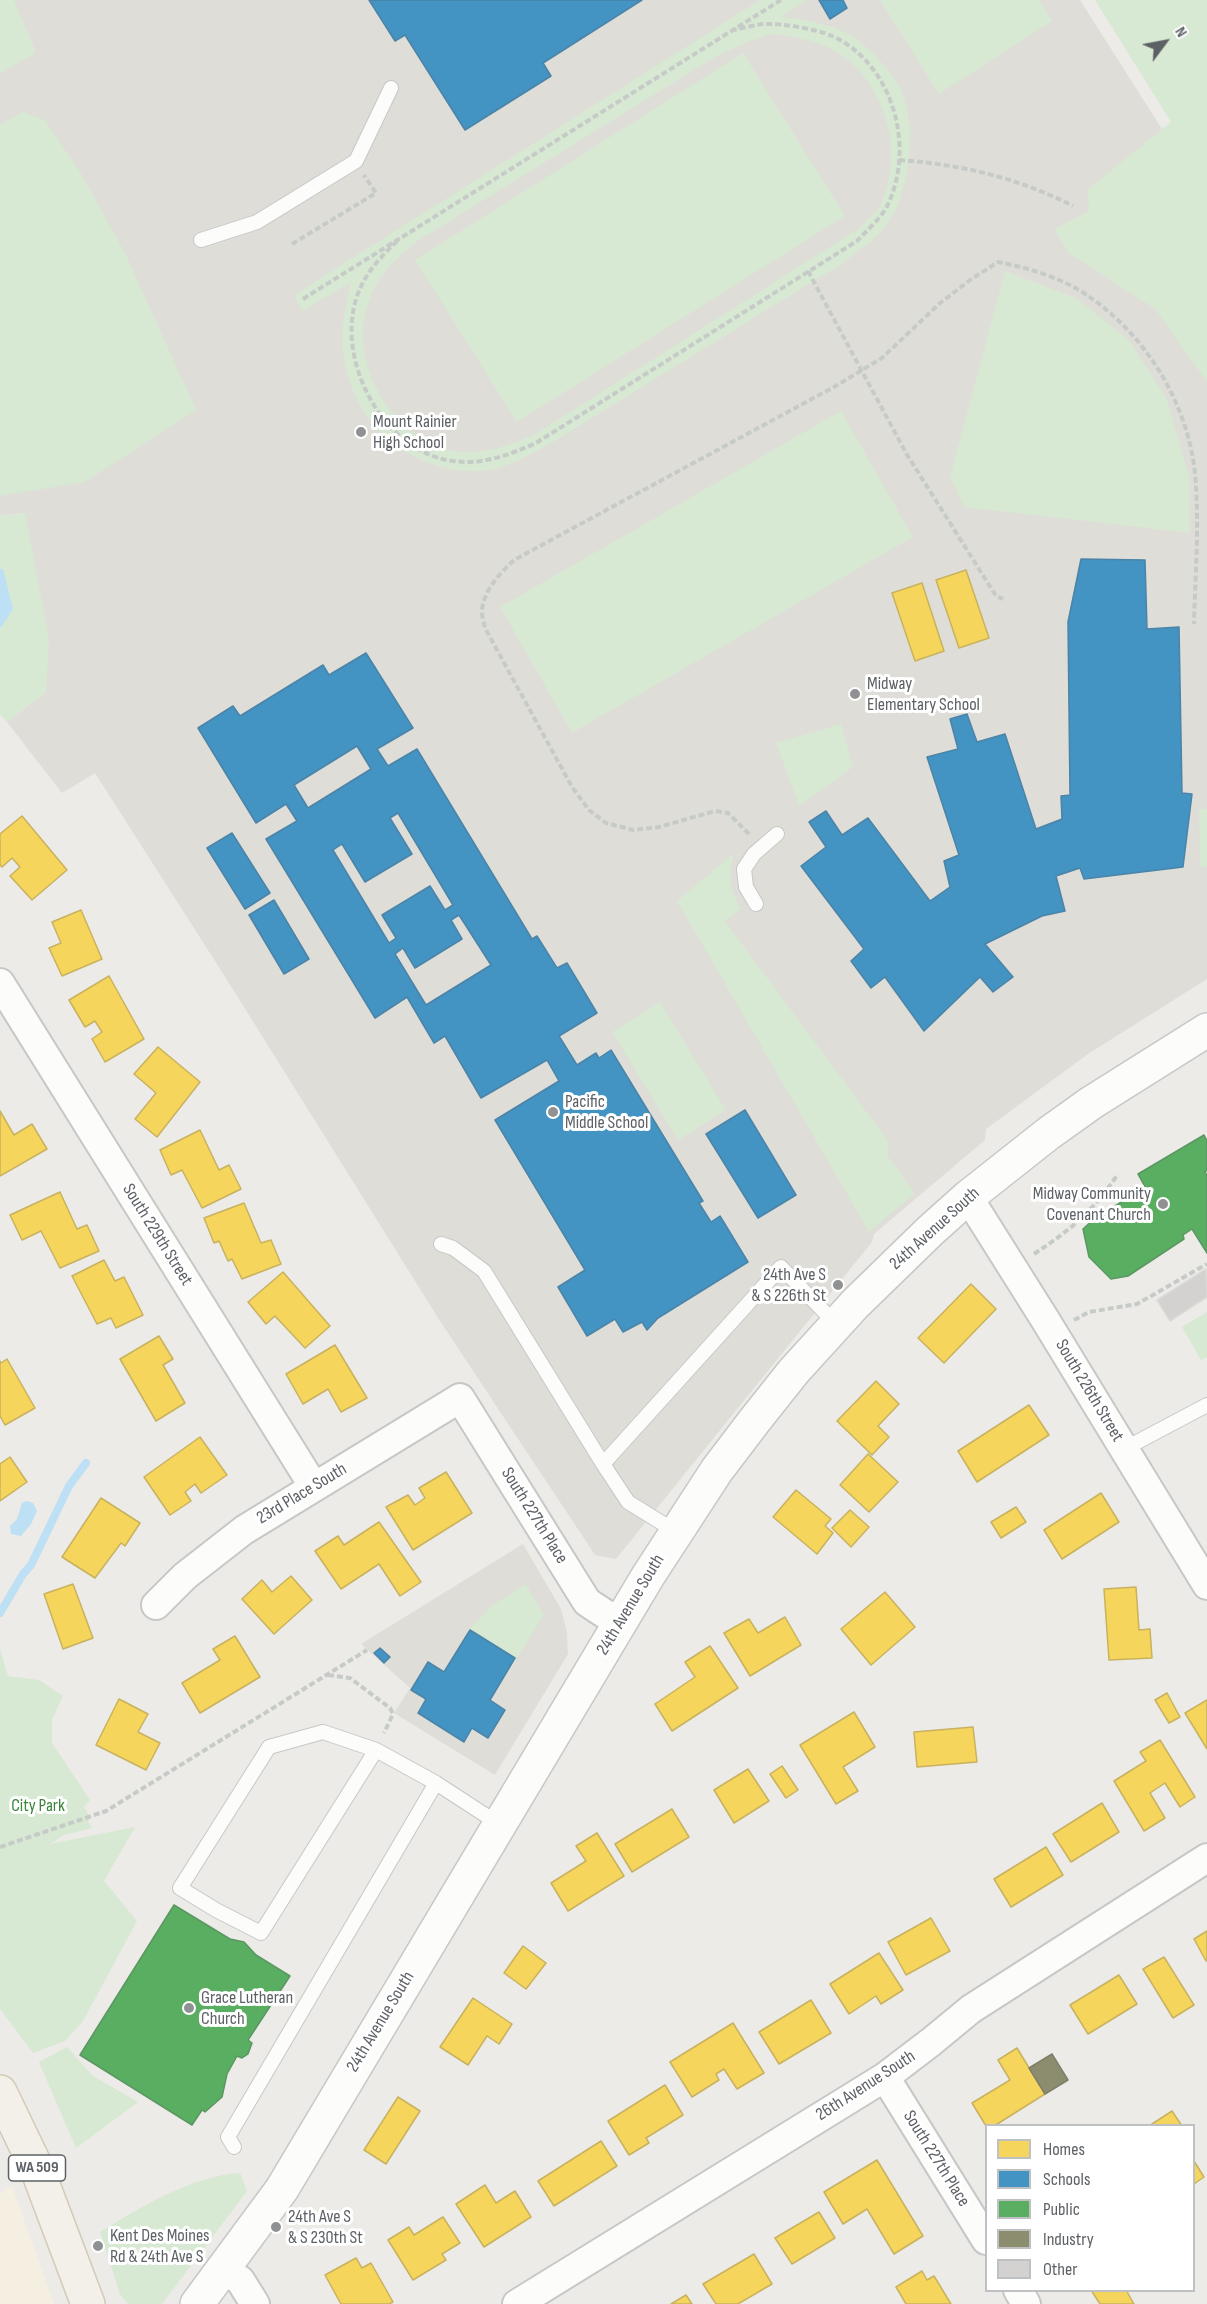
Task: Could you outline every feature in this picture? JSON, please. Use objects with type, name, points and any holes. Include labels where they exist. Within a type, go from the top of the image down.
[{"type":"main road","name":"WA 509","points":[[0,2092],[37,2169],[88,2304]]},
{"type":"street","name":"South 229th Street","points":[[0,983],[314,1487]]},
{"type":"street","name":"24th Avenue South","points":[[197,2304],[282,2189],[675,1531],[755,1420],[836,1324],[892,1267],[968,1197],[1091,1103],[1207,1030]]},
{"type":"street","name":"South 226th Street","points":[[968,1197],[1207,1585]]},
{"type":"street","name":"23rd Place South","points":[[156,1605],[185,1576],[244,1530],[460,1398]]},
{"type":"street","name":"South 227th Place","points":[[460,1398],[587,1602],[619,1623]]},
{"type":"street","name":"26th Avenue South","points":[[517,2304],[885,2077],[971,2009],[1207,1858]]},
{"type":"street","name":"South 227th Place","points":[[885,2077],[985,2237]]},
{"type":"street","points":[[223,2270],[240,2280],[255,2304]]},
{"type":"lane","points":[[201,240],[256,222],[356,161],[391,88]]},
{"type":"lane","points":[[756,904],[746,887],[744,868],[777,834]]},
{"type":"lane","points":[[441,1244],[453,1248],[484,1271],[628,1502],[675,1531]]},
{"type":"lane","points":[[603,1464],[781,1267],[836,1324]]},
{"type":"lane","points":[[1124,1449],[1207,1405]]},
{"type":"lane","points":[[376,1750],[261,1933],[180,1888],[269,1747],[323,1732],[376,1750],[436,1783],[499,1824]]},
{"type":"lane","points":[[234,2147],[228,2137],[436,1783]]},
{"type":"path","points":[[303,299],[781,0]]},
{"type":"path","points":[[397,241],[374,264],[358,292],[353,321],[353,347],[360,378],[374,404],[390,427],[407,443],[433,456],[453,461],[488,460],[506,456],[536,443],[857,241],[889,204],[896,182],[899,132],[883,85],[873,68],[857,52],[832,36],[810,30],[765,24],[733,30]]},
{"type":"path","points":[[899,160],[937,162],[988,174],[1050,194],[1073,206]]},
{"type":"path","points":[[292,244],[376,193],[356,161]]},
{"type":"path","points":[[760,849],[744,828],[728,813],[715,811],[658,827],[633,830],[606,823],[589,810],[572,787],[485,628],[481,610],[488,592],[500,573],[514,560],[882,358],[939,304],[998,262],[1017,265],[1056,279],[1090,296],[1117,318],[1141,345],[1163,376],[1180,411],[1190,445],[1196,486],[1194,624]]},
{"type":"path","points":[[808,271],[906,453],[996,596],[1003,599]]},
{"type":"path","points":[[1013,1267],[1071,1229],[1094,1207],[1118,1174]]},
{"type":"path","points":[[1052,1331],[1089,1312],[1137,1304],[1207,1264]]},
{"type":"path","points":[[0,1847],[106,1811],[367,1650]]},
{"type":"path","points":[[326,1675],[350,1678],[390,1708],[393,1714],[376,1750]]},
{"type":"shaded area","points":[[0,0],[1080,0],[1207,200],[1207,979],[1088,1054],[986,1129],[985,1140],[874,1234],[872,1242],[616,1559],[595,1555],[440,1321],[95,773],[62,793],[7,722],[46,692],[24,513],[0,516]]},
{"type":"shaded area","points":[[523,1544],[561,1609],[567,1633],[568,1654],[495,1775],[394,1713],[410,1688],[361,1644]]},
{"type":"shaded area","points":[[12,2186],[54,2304],[0,2304],[0,2194]]},
{"type":"green space","points":[[0,0],[14,0],[36,52],[0,74]]},
{"type":"green space","points":[[760,0],[807,0],[781,17],[817,23],[854,37],[870,50],[891,74],[901,90],[906,105],[910,138],[907,174],[903,191],[890,220],[875,238],[843,263],[548,445],[498,468],[465,471],[431,464],[399,448],[386,437],[374,426],[364,411],[351,386],[346,369],[343,331],[350,283],[302,311],[294,295]],"holes":[[[771,34],[812,41],[831,49],[848,60],[873,90],[888,125],[891,145],[888,183],[878,209],[858,229],[537,433],[492,449],[463,452],[441,447],[420,437],[402,422],[386,404],[374,383],[366,360],[363,337],[368,303],[378,282],[398,257],[416,242],[715,57]]]},
{"type":"green space","points":[[880,0],[1039,0],[1052,21],[939,94]]},
{"type":"green space","points":[[1095,0],[1207,0],[1207,382],[1155,309],[1069,253],[1054,229],[1089,211],[1088,189],[1171,122]]},
{"type":"green space","points":[[743,53],[845,216],[517,422],[415,260]]},
{"type":"green space","points":[[23,112],[45,120],[82,175],[125,253],[196,410],[85,482],[0,496],[0,125]]},
{"type":"green space","points":[[1005,271],[1076,298],[1128,339],[1166,397],[1189,476],[1190,533],[964,507],[950,477]]},
{"type":"green space","points":[[841,411],[913,537],[572,733],[500,607]]},
{"type":"green space","points":[[25,513],[49,639],[46,692],[7,722],[0,715],[3,569],[0,569],[0,516]]},
{"type":"green space","points":[[841,724],[853,767],[799,806],[776,743]]},
{"type":"green space","points":[[1199,809],[1207,809],[1207,867],[1200,866]]},
{"type":"green space","points":[[734,853],[730,882],[741,908],[725,921],[889,1142],[887,1155],[915,1193],[869,1232],[677,901]]},
{"type":"green space","points":[[660,1002],[726,1110],[678,1140],[612,1032]]},
{"type":"green space","points":[[1207,1312],[1207,1357],[1201,1360],[1182,1327]]},
{"type":"green space","points":[[526,1584],[544,1615],[514,1663],[466,1633],[491,1606]]},
{"type":"green space","name":"City Park","points":[[0,1649],[8,1676],[39,1680],[63,1696],[52,1720],[52,1743],[90,1800],[84,1807],[91,1818],[88,1821],[92,1828],[64,1835],[50,1844],[135,1827],[104,1881],[137,1921],[83,2021],[65,2041],[33,2053],[0,2009]]},
{"type":"green space","points":[[67,2047],[93,2076],[138,2102],[76,2148],[39,2062]]},
{"type":"green space","points":[[240,2173],[247,2191],[162,2304],[128,2304],[120,2294],[100,2232],[149,2203],[185,2186],[222,2175]]},
{"type":"water","points":[[0,569],[3,569],[13,609],[0,629]]},
{"type":"water","points":[[27,1501],[33,1503],[37,1511],[31,1524],[21,1536],[11,1534],[10,1526],[17,1519],[22,1503]]},
{"type":"building: Homes","points":[[966,570],[989,638],[959,648],[936,580]]},
{"type":"building: Homes","points":[[922,583],[944,651],[915,661],[892,593]]},
{"type":"building: Homes","points":[[22,816],[67,870],[32,900],[10,876],[20,867],[12,858],[2,867],[0,865],[0,834]]},
{"type":"building: Homes","points":[[81,910],[102,959],[62,976],[49,948],[61,943],[52,922]]},
{"type":"building: Homes","points":[[109,976],[144,1039],[105,1062],[92,1039],[102,1032],[95,1021],[85,1027],[69,1000]]},
{"type":"building: Homes","points":[[158,1047],[200,1082],[157,1137],[135,1119],[156,1093],[134,1074]]},
{"type":"building: Homes","points":[[0,1111],[14,1135],[32,1124],[47,1149],[0,1176]]},
{"type":"building: Homes","points":[[200,1130],[219,1170],[229,1165],[241,1189],[202,1208],[182,1170],[171,1175],[160,1150]]},
{"type":"building: Homes","points":[[60,1192],[77,1229],[87,1225],[99,1251],[60,1268],[41,1231],[22,1240],[10,1215]]},
{"type":"building: Homes","points":[[244,1203],[261,1243],[271,1240],[281,1264],[242,1279],[232,1259],[228,1261],[219,1241],[214,1243],[204,1218]]},
{"type":"building: Homes","points":[[104,1260],[115,1281],[124,1277],[143,1315],[116,1328],[111,1318],[97,1324],[72,1276]]},
{"type":"building: Homes","points":[[283,1272],[330,1326],[305,1348],[275,1316],[266,1324],[248,1302]]},
{"type":"building: Homes","points":[[971,1284],[996,1309],[944,1363],[918,1338]]},
{"type":"building: Homes","points":[[159,1336],[173,1359],[163,1365],[185,1403],[156,1421],[120,1359]]},
{"type":"building: Homes","points":[[335,1345],[367,1398],[341,1412],[328,1389],[303,1404],[286,1374]]},
{"type":"building: Homes","points":[[7,1359],[35,1408],[5,1425],[0,1416],[0,1361],[1,1363]]},
{"type":"building: Homes","points":[[876,1381],[899,1404],[878,1426],[889,1437],[872,1455],[837,1421]]},
{"type":"building: Homes","points":[[1029,1405],[1049,1435],[977,1482],[958,1451]]},
{"type":"building: Homes","points":[[200,1437],[227,1475],[201,1493],[195,1484],[185,1492],[191,1501],[170,1515],[144,1477]]},
{"type":"building: Homes","points":[[868,1454],[898,1482],[869,1512],[840,1485]]},
{"type":"building: Homes","points":[[10,1457],[27,1482],[0,1501],[0,1464]]},
{"type":"building: Homes","points":[[446,1472],[472,1513],[413,1550],[386,1507],[408,1495],[415,1505],[425,1498],[419,1488]]},
{"type":"building: Homes","points":[[796,1490],[831,1519],[825,1526],[833,1533],[817,1554],[773,1517]]},
{"type":"building: Homes","points":[[1101,1493],[1119,1522],[1062,1559],[1044,1530]]},
{"type":"building: Homes","points":[[101,1498],[140,1523],[125,1546],[121,1543],[95,1578],[62,1557]]},
{"type":"building: Homes","points":[[1016,1507],[1026,1522],[1001,1538],[991,1522]]},
{"type":"building: Homes","points":[[850,1510],[869,1527],[851,1547],[832,1528]]},
{"type":"building: Homes","points":[[379,1522],[421,1582],[400,1596],[379,1564],[341,1589],[315,1551],[338,1536],[344,1545]]},
{"type":"building: Homes","points":[[291,1576],[312,1600],[274,1634],[242,1599],[262,1580],[272,1592]]},
{"type":"building: Homes","points":[[73,1584],[93,1638],[63,1649],[44,1594]]},
{"type":"building: Homes","points":[[1136,1587],[1139,1630],[1150,1629],[1152,1658],[1109,1660],[1104,1589]]},
{"type":"building: Homes","points":[[885,1592],[915,1627],[871,1665],[841,1629]]},
{"type":"building: Homes","points":[[785,1617],[801,1645],[750,1676],[724,1633],[749,1619],[758,1633]]},
{"type":"building: Homes","points":[[235,1636],[260,1677],[200,1713],[182,1683],[220,1660],[213,1649]]},
{"type":"building: Homes","points":[[710,1646],[738,1688],[672,1731],[655,1704],[695,1677],[685,1662]]},
{"type":"building: Homes","points":[[1167,1693],[1180,1717],[1169,1723],[1155,1700]]},
{"type":"building: Homes","points":[[119,1699],[148,1714],[138,1732],[160,1743],[146,1770],[96,1745]]},
{"type":"building: Homes","points":[[1207,1700],[1207,1749],[1185,1713]]},
{"type":"building: Homes","points":[[854,1712],[875,1747],[843,1767],[858,1791],[836,1804],[800,1745]]},
{"type":"building: Homes","points":[[973,1727],[977,1762],[917,1767],[914,1732]]},
{"type":"building: Homes","points":[[1160,1740],[1195,1797],[1180,1807],[1165,1783],[1150,1793],[1165,1818],[1144,1831],[1114,1781],[1146,1761],[1140,1752]]},
{"type":"building: Homes","points":[[782,1766],[798,1790],[786,1798],[770,1774]]},
{"type":"building: Homes","points":[[748,1769],[769,1801],[734,1823],[714,1790]]},
{"type":"building: Homes","points":[[1102,1803],[1119,1832],[1071,1862],[1053,1834]]},
{"type":"building: Homes","points":[[672,1809],[689,1837],[632,1872],[615,1844]]},
{"type":"building: Homes","points":[[597,1833],[624,1876],[568,1911],[551,1883],[586,1861],[576,1846]]},
{"type":"building: Homes","points":[[1046,1847],[1063,1875],[1011,1907],[994,1879]]},
{"type":"building: Homes","points":[[931,1918],[950,1951],[906,1975],[888,1942]]},
{"type":"building: Homes","points":[[1207,1931],[1207,1960],[1206,1961],[1194,1939]]},
{"type":"building: Homes","points":[[523,1946],[546,1963],[526,1989],[504,1973]]},
{"type":"building: Homes","points":[[879,1953],[903,1990],[881,2004],[876,1996],[849,2014],[830,1984]]},
{"type":"building: Homes","points":[[1164,1957],[1194,2005],[1173,2018],[1143,1969]]},
{"type":"building: Homes","points":[[1119,1975],[1137,2004],[1088,2034],[1070,2005]]},
{"type":"building: Homes","points":[[473,1998],[512,2024],[499,2044],[487,2036],[468,2065],[440,2047]]},
{"type":"building: Homes","points":[[811,2000],[831,2033],[779,2064],[759,2032]]},
{"type":"building: Homes","points":[[733,2023],[764,2073],[737,2089],[724,2069],[716,2074],[719,2080],[692,2097],[670,2062]]},
{"type":"building: Homes","points":[[1017,2048],[1045,2094],[997,2124],[985,2124],[972,2103],[1010,2080],[998,2060]]},
{"type":"building: Homes","points":[[665,2085],[683,2115],[646,2138],[649,2143],[629,2155],[608,2121]]},
{"type":"building: Homes","points":[[398,2097],[420,2111],[386,2164],[364,2150]]},
{"type":"building: Homes","points":[[1172,2111],[1181,2124],[1152,2124]]},
{"type":"building: Homes","points":[[601,2141],[617,2166],[554,2206],[538,2181]]},
{"type":"building: Homes","points":[[877,2160],[923,2236],[894,2254],[867,2209],[843,2224],[824,2192]]},
{"type":"building: Homes","points":[[1195,2163],[1204,2177],[1195,2183]]},
{"type":"building: Homes","points":[[485,2185],[496,2203],[515,2191],[531,2217],[484,2247],[456,2204]]},
{"type":"building: Homes","points":[[819,2212],[835,2238],[792,2264],[775,2238]]},
{"type":"building: Homes","points":[[443,2217],[460,2243],[442,2254],[446,2260],[413,2280],[388,2240],[409,2227],[414,2235]]},
{"type":"building: Homes","points":[[754,2254],[772,2284],[738,2304],[716,2304],[703,2284]]},
{"type":"building: Homes","points":[[356,2258],[362,2268],[371,2263],[393,2302],[389,2304],[341,2304],[325,2275]]},
{"type":"building: Homes","points":[[922,2271],[927,2280],[934,2276],[951,2304],[906,2304],[896,2287]]},
{"type":"building: Homes","points":[[1092,2292],[1127,2292],[1134,2304],[1100,2304]]},
{"type":"building: Homes","points":[[686,2295],[692,2304],[671,2304]]},
{"type":"building: Schools","points":[[369,0],[642,0],[543,63],[551,76],[465,130],[405,35],[395,41]]},
{"type":"building: Schools","points":[[819,0],[843,0],[847,8],[830,19]]},
{"type":"building: Schools","points":[[1081,559],[1145,560],[1147,629],[1179,627],[1182,793],[1192,794],[1183,867],[1084,879],[1080,868],[1056,876],[1065,911],[1042,916],[985,944],[1013,977],[993,992],[980,977],[924,1031],[885,977],[871,988],[851,961],[864,949],[801,866],[826,847],[809,822],[826,811],[842,835],[868,818],[930,901],[950,887],[944,861],[959,855],[927,757],[958,749],[950,719],[967,714],[977,742],[1005,734],[1036,829],[1062,819],[1061,796],[1070,795],[1068,622]]},
{"type":"building: Schools","points":[[366,653],[413,728],[377,749],[388,766],[417,749],[532,939],[537,936],[557,968],[567,963],[597,1013],[559,1036],[577,1065],[596,1053],[599,1058],[611,1050],[703,1201],[699,1203],[711,1222],[720,1216],[748,1262],[658,1318],[647,1330],[642,1322],[623,1332],[615,1319],[587,1336],[558,1287],[585,1270],[495,1120],[559,1081],[547,1060],[481,1098],[445,1036],[434,1043],[407,997],[375,1018],[266,839],[297,821],[286,804],[256,823],[198,728],[233,706],[240,716],[323,665],[329,675]],"holes":[[[357,746],[371,769],[308,808],[294,785]],[[398,813],[453,905],[445,910],[430,886],[382,915],[396,938],[389,943],[333,850],[342,844],[365,882],[412,854],[390,818]],[[459,915],[491,965],[426,1005],[395,954],[403,948],[415,968],[462,939],[451,920]]]},
{"type":"building: Schools","points":[[232,833],[270,893],[245,909],[207,848]]},
{"type":"building: Schools","points":[[274,900],[309,959],[284,974],[249,915]]},
{"type":"building: Schools","points":[[745,1110],[796,1195],[758,1218],[706,1134]]},
{"type":"building: Schools","points":[[470,1630],[515,1658],[490,1700],[505,1710],[488,1738],[472,1728],[464,1742],[418,1713],[426,1699],[411,1690],[428,1662],[444,1672]]},
{"type":"building: Schools","points":[[380,1648],[390,1657],[384,1663],[374,1653]]},
{"type":"building: Public","name":"Midway Community Covenant Church","points":[[1204,1135],[1207,1141],[1207,1170],[1205,1172],[1207,1175],[1207,1253],[1192,1229],[1183,1235],[1184,1239],[1128,1276],[1111,1279],[1089,1257],[1083,1229],[1093,1220],[1145,1187],[1138,1174]]},
{"type":"building: Public","name":"Grace Lutheran Church","points":[[174,1905],[230,1939],[244,1942],[256,1955],[290,1976],[248,2040],[252,2043],[248,2054],[242,2058],[237,2056],[227,2074],[222,2097],[205,2112],[202,2110],[192,2125],[80,2055]]},
{"type":"building: Industry","points":[[1052,2054],[1068,2080],[1045,2094],[1029,2068]]},
{"type":"building: Other","points":[[1206,1269],[1207,1297],[1170,1321],[1157,1300]]},
{"type":"waterway","points":[[0,1613],[23,1574],[31,1565],[69,1486],[86,1463]]},
{"type":"place","name":"Mount Rainier High School","points":[[361,432]]},
{"type":"place","name":"Midway Elementary School","points":[[855,694]]},
{"type":"place","name":"Pacific Middle School","points":[[553,1112]]},
{"type":"place","name":"Midway Community Covenant Church","points":[[1163,1204]]},
{"type":"place","name":"24th Ave S & S 226th St","points":[[838,1285]]},
{"type":"place","name":"Grace Lutheran Church","points":[[189,2008]]},
{"type":"place","name":"24th Ave S & S 230th St","points":[[276,2227]]},
{"type":"place","name":"Kent Des Moines Rd & 24th Ave S","points":[[98,2246]]}]
